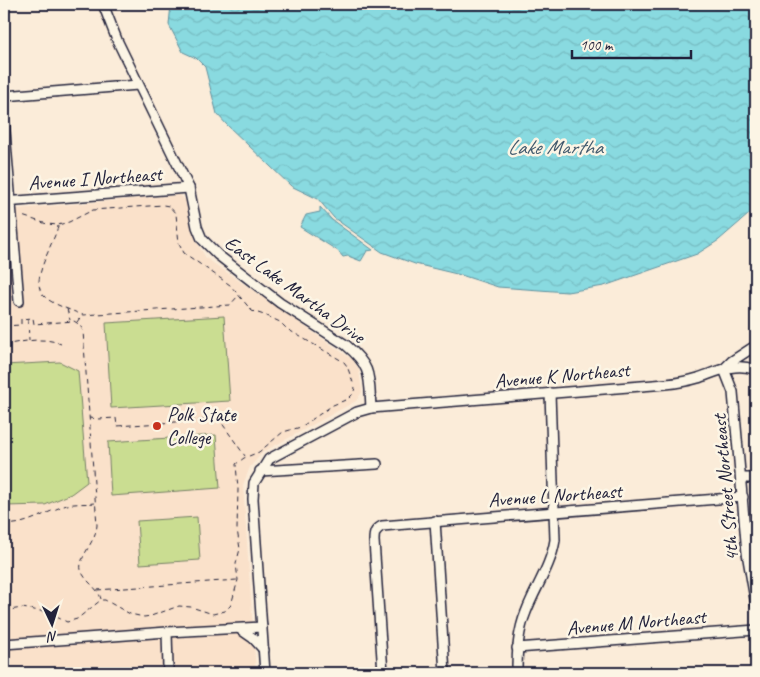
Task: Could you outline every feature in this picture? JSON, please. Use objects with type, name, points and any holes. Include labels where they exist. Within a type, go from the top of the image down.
[{"type":"street","name":"East Lake Martha Drive","points":[[103,4],[106,17],[189,188],[199,232],[209,247],[280,303],[346,345],[364,362],[369,378],[371,408]]},
{"type":"street","points":[[4,96],[138,85]]},
{"type":"street","points":[[4,119],[7,202],[12,217],[18,301]]},
{"type":"street","name":"Avenue I Northeast","points":[[7,202],[189,188]]},
{"type":"street","points":[[754,346],[750,361],[755,370]]},
{"type":"street","name":"Avenue K Northeast","points":[[724,369],[732,360],[754,346]]},
{"type":"street","name":"Avenue K Northeast","points":[[260,471],[269,460],[350,415],[371,408],[676,383],[724,369],[742,366],[755,370]]},
{"type":"street","name":"4th Street Northeast","points":[[724,369],[734,392],[747,553],[753,573],[756,605]]},
{"type":"street","points":[[517,673],[517,648],[522,622],[554,546],[555,511],[550,394]]},
{"type":"street","points":[[265,673],[253,499],[254,483],[260,471],[377,464]]},
{"type":"street","points":[[741,478],[756,478]]},
{"type":"street","name":"Avenue L Northeast","points":[[382,673],[374,534],[382,526],[743,497]]},
{"type":"street","points":[[435,521],[445,673]]},
{"type":"street","points":[[4,644],[262,627]]},
{"type":"street","points":[[240,629],[253,638],[264,650]]},
{"type":"street","name":"Avenue M Northeast","points":[[517,648],[756,630]]},
{"type":"street","points":[[166,673],[168,668],[167,632]]},
{"type":"path","points":[[4,610],[22,608],[46,612],[63,621],[71,622],[101,600],[105,600],[130,614],[144,616],[151,616],[179,606],[191,607],[209,614],[224,611],[231,605],[238,580],[236,564],[240,549],[237,529],[238,489],[235,468],[239,461],[259,452],[284,432],[301,427],[333,405],[348,400],[355,388],[344,362],[287,329],[280,322],[252,311],[230,285],[184,253],[178,243],[176,214],[169,206],[93,210],[69,222],[58,225],[47,224],[27,217],[12,217]]},
{"type":"path","points":[[58,225],[38,279],[39,288],[48,300],[67,309],[83,315],[230,305],[239,296]]},
{"type":"path","points":[[67,309],[70,313],[70,321]]},
{"type":"path","points":[[77,323],[83,315]]},
{"type":"path","points":[[28,318],[29,341]]},
{"type":"path","points":[[4,326],[21,324],[21,319],[28,318],[33,318],[34,324],[70,321],[80,325],[84,337],[97,525],[95,538],[81,565],[84,576],[97,590],[101,600]]},
{"type":"path","points":[[4,345],[29,341],[51,341],[61,344]]},
{"type":"path","points":[[89,418],[116,418],[117,426],[219,419],[246,457]]},
{"type":"path","points":[[4,524],[26,521],[66,506],[95,503]]},
{"type":"path","points":[[97,590],[238,580]]},
{"type":"shaded area","name":"Polk State College","points":[[180,195],[186,201],[196,241],[206,258],[353,360],[359,370],[362,392],[356,401],[263,452],[250,467],[243,485],[256,673],[4,673],[4,210]]},
{"type":"green space","points":[[224,316],[230,401],[111,408],[106,323]]},
{"type":"green space","points":[[60,362],[78,371],[87,482],[71,494],[45,505],[5,506],[4,365]]},
{"type":"green space","points":[[216,435],[220,488],[111,496],[108,442]]},
{"type":"green space","points":[[197,517],[200,560],[140,564],[137,521]]},
{"type":"water","name":"Lake Martha","points":[[171,4],[756,4],[756,208],[719,240],[697,254],[604,286],[567,292],[498,287],[461,275],[415,264],[382,252],[334,218],[318,199],[291,186],[227,125],[217,114],[205,67],[196,58],[183,52],[169,25]]},
{"type":"water","points":[[320,207],[332,220],[373,250],[367,251],[361,261],[348,256],[343,257],[338,251],[300,227],[306,215],[320,212]]},
{"type":"place","name":"Polk State College","points":[[157,426]]}]
